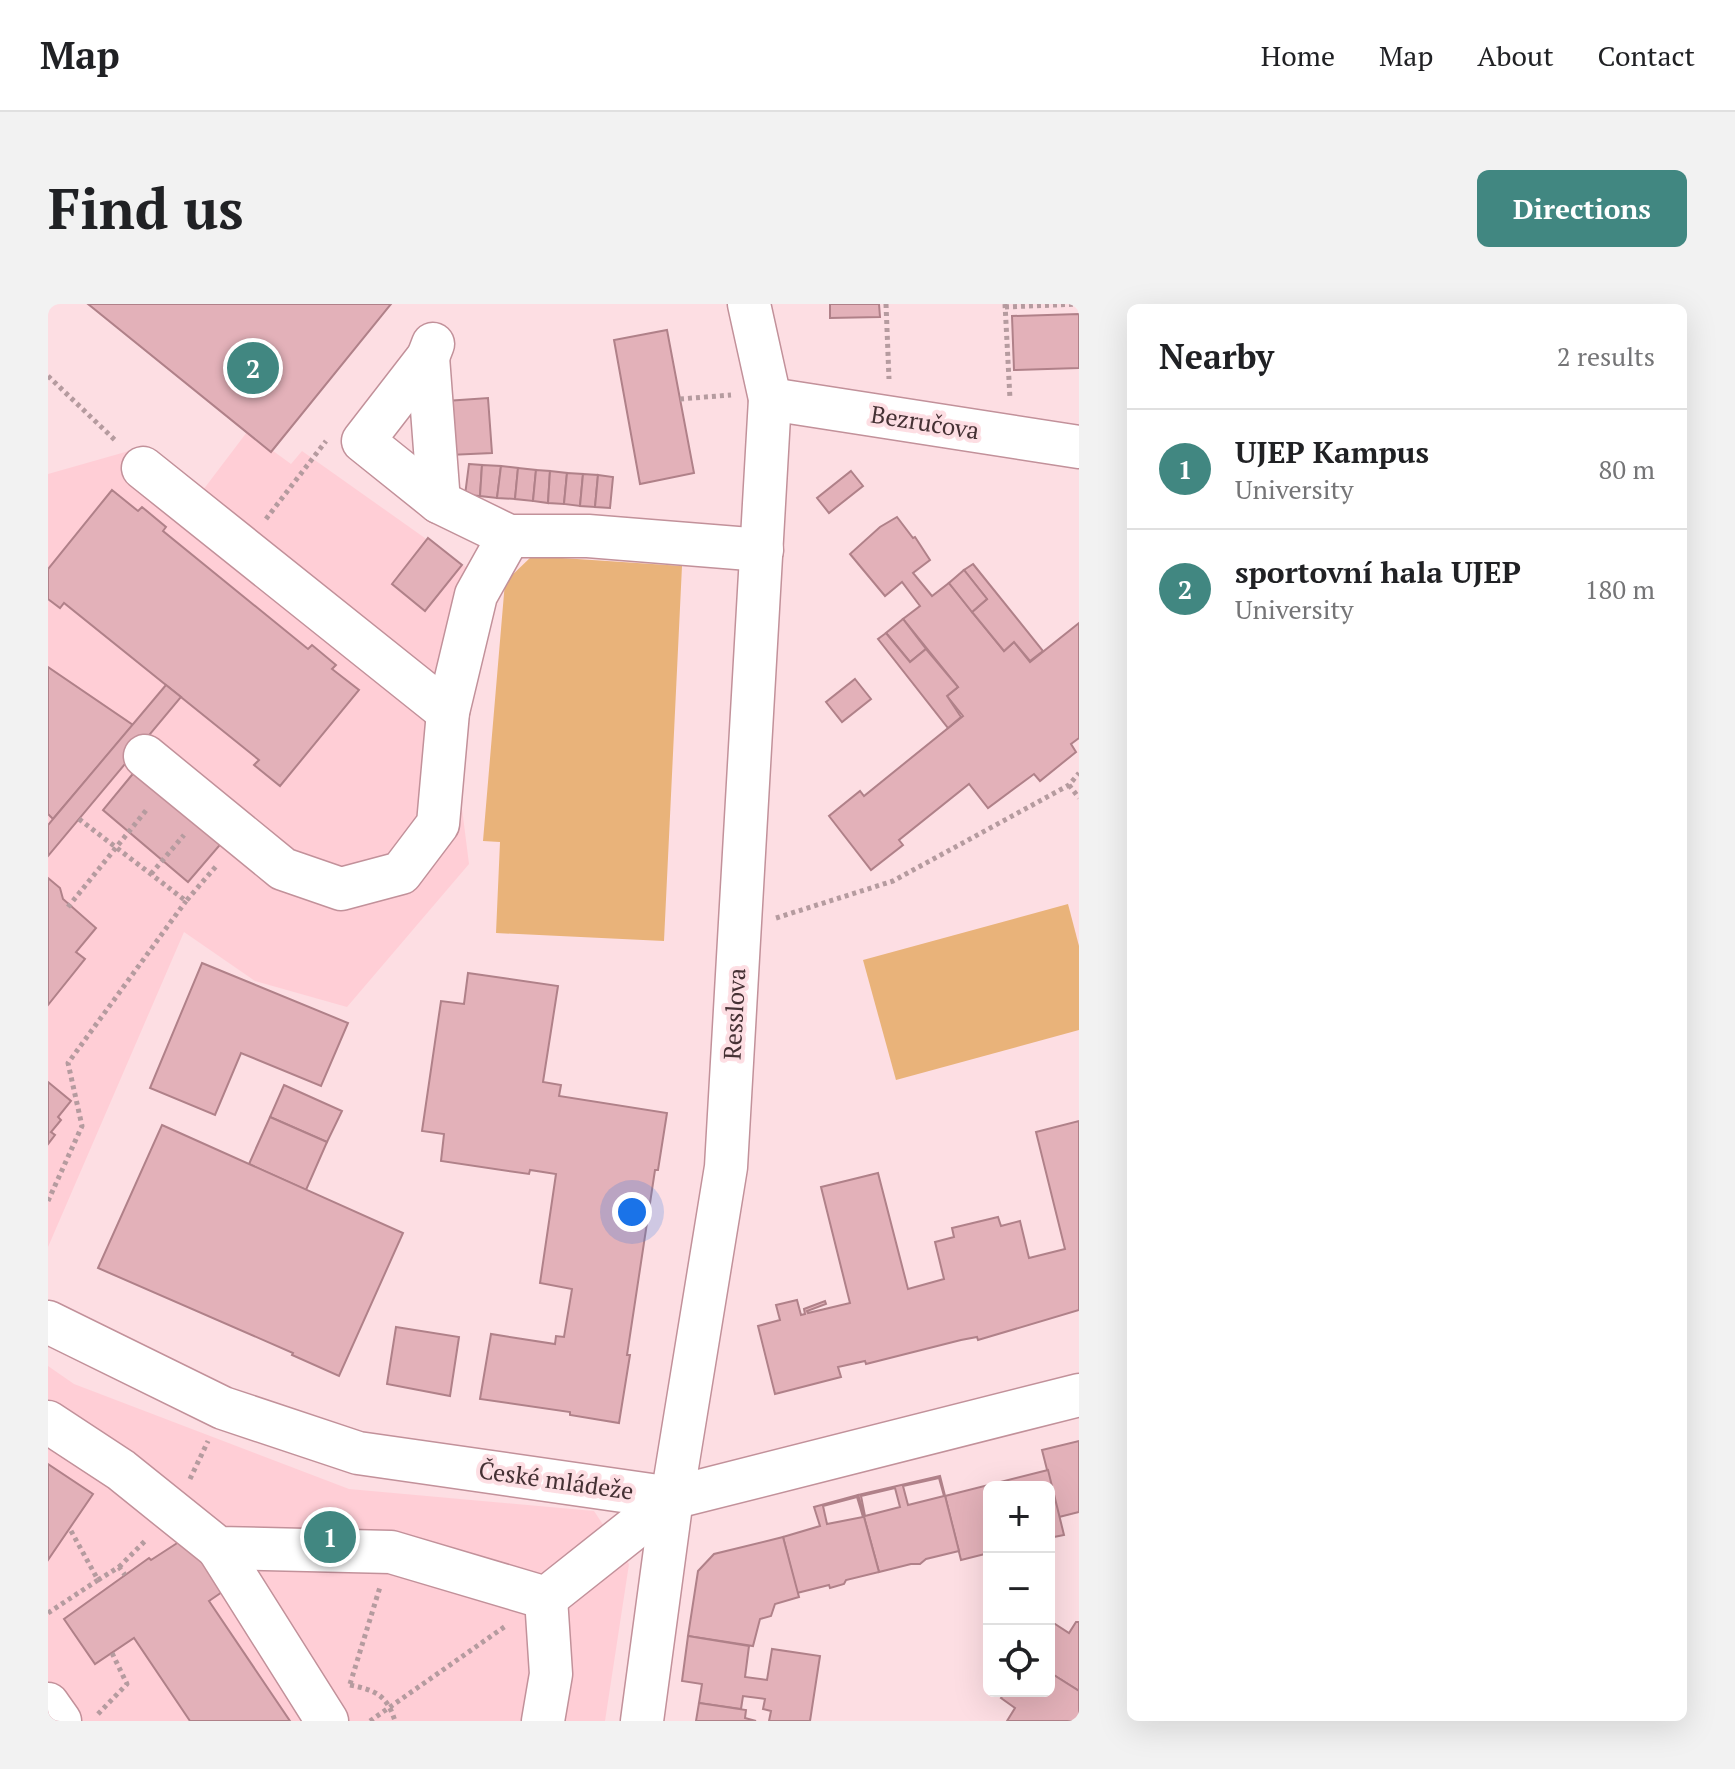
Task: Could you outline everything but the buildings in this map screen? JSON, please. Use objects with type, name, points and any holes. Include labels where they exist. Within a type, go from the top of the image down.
[{"type":"street","name":"Resslova","points":[[642,1721],[672,1498],[726,1167],[762,550],[749,304]]},
{"type":"street","points":[[439,502],[430,350],[363,441],[439,502],[509,536],[588,536],[762,550]]},
{"type":"street","name":"Bezručova","points":[[753,397],[1079,447]]},
{"type":"street","points":[[143,468],[448,712]]},
{"type":"street","points":[[159,767],[283,869],[341,889],[401,873],[438,824],[448,712],[476,595],[509,536]]},
{"type":"street","name":"České mládeže","points":[[48,1322],[223,1408],[358,1453],[672,1498],[1079,1395]]},
{"type":"street","points":[[48,1422],[121,1470],[218,1548],[327,1721]]},
{"type":"street","points":[[546,1598],[672,1498]]},
{"type":"street","points":[[218,1548],[391,1552],[546,1598]]},
{"type":"street","points":[[543,1721],[551,1674],[546,1598]]},
{"type":"street","points":[[48,1704],[60,1721]]},
{"type":"path","points":[[886,304],[889,380]]},
{"type":"path","points":[[1010,401],[1005,306],[1079,304]]},
{"type":"path","points":[[48,376],[143,468]]},
{"type":"path","points":[[680,399],[753,397]]},
{"type":"path","points":[[243,548],[329,438]]},
{"type":"path","points":[[68,907],[115,846],[159,767]]},
{"type":"path","points":[[772,919],[893,881],[1069,785],[1079,773]]},
{"type":"path","points":[[1069,785],[1079,798]]},
{"type":"path","points":[[151,874],[208,807]]},
{"type":"path","points":[[79,819],[186,901]]},
{"type":"path","points":[[48,1201],[82,1126],[68,1063],[186,901],[242,835]]},
{"type":"path","points":[[184,1489],[210,1437]]},
{"type":"path","points":[[70,1529],[98,1580]]},
{"type":"path","points":[[48,1613],[119,1567],[139,1548]]},
{"type":"path","points":[[349,1685],[391,1552]]},
{"type":"path","points":[[119,1567],[125,1575]]},
{"type":"path","points":[[370,1721],[546,1598]]},
{"type":"path","points":[[92,1721],[127,1684],[112,1653]]},
{"type":"shaded area","points":[[247,432],[291,464],[302,451],[494,587],[458,777],[469,864],[347,1007],[255,981],[184,932],[48,1247],[48,474],[143,447],[200,494]]},
{"type":"shaded area","points":[[532,556],[682,566],[664,941],[496,933],[500,842],[483,841],[505,582]]},
{"type":"shaded area","points":[[1068,904],[1079,946],[1079,1030],[896,1080],[863,960]]},
{"type":"shaded area","points":[[48,1366],[74,1384],[349,1489],[594,1511],[629,1564],[605,1721],[48,1721]]},
{"type":"place","name":"sportovní hala UJEP","points":[[253,368]]},
{"type":"place","name":"UJEP Kampus","points":[[330,1537]]}]
